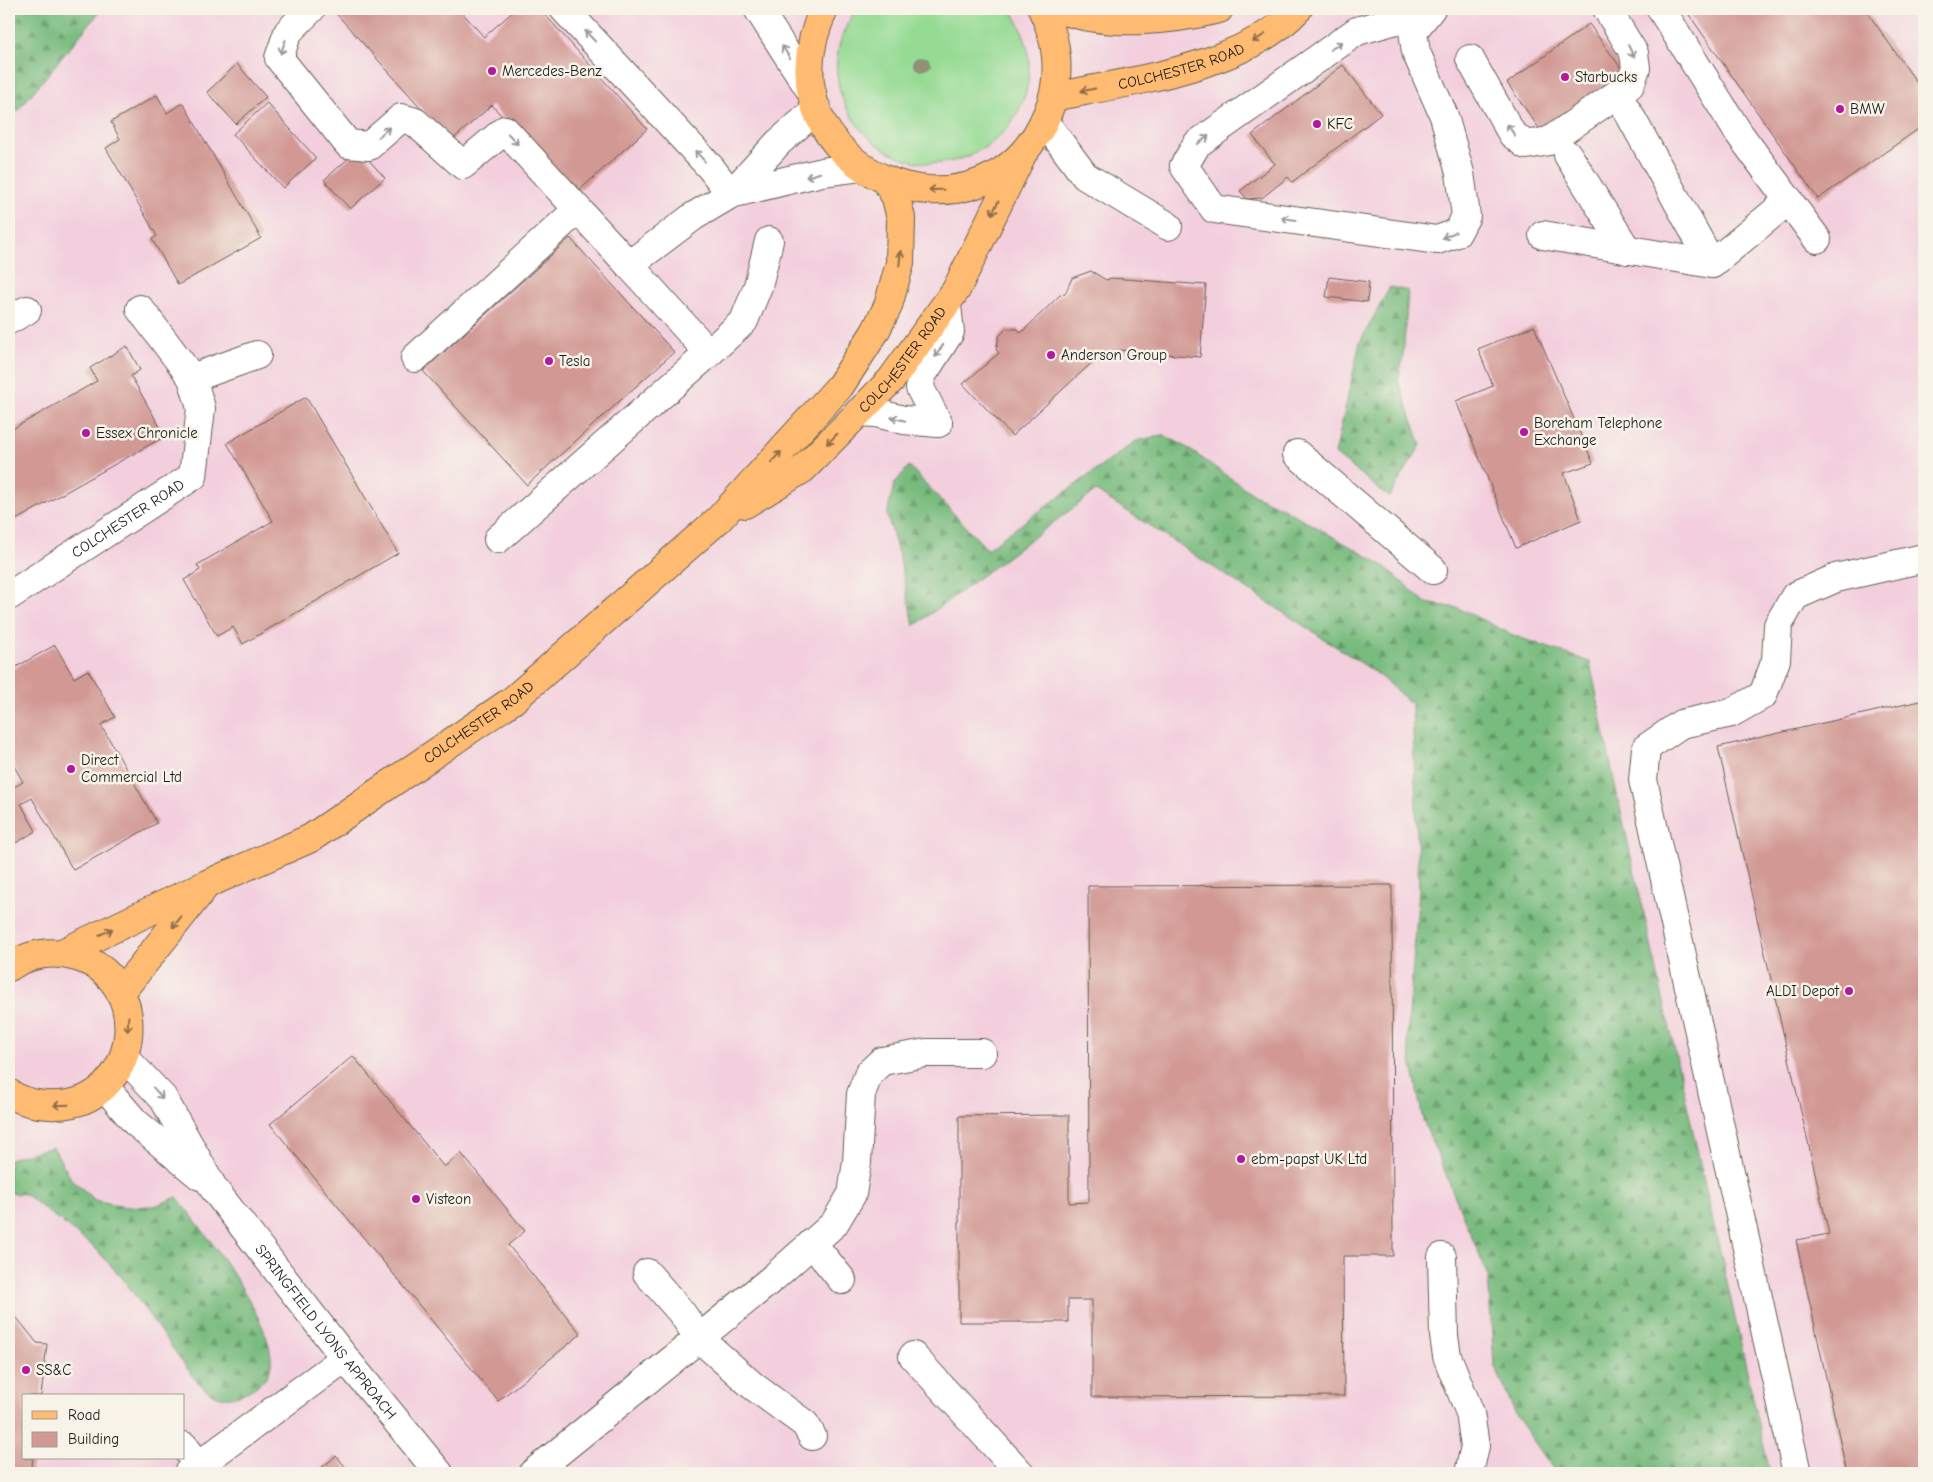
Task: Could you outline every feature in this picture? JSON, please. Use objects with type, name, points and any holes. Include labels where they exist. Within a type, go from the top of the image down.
[{"type":"main road","points":[[824,9],[812,43],[810,76],[815,101],[836,144],[861,167],[886,181],[922,190],[962,187],[993,175],[1025,149],[1049,109],[1056,79],[1056,50],[1042,9]]},
{"type":"main road","points":[[1060,9],[1080,17],[1139,21],[1219,9]]},
{"type":"main road","name":"COLCHESTER ROAD","points":[[1049,109],[1157,77],[1245,47],[1287,21],[1298,9]]},
{"type":"main road","name":"COLCHESTER ROAD","points":[[720,519],[803,469],[891,380],[946,306],[965,274],[1025,149]]},
{"type":"main road","name":"COLCHESTER ROAD","points":[[9,967],[49,953],[311,838],[513,700],[720,519],[840,386],[888,306],[900,262],[902,218],[896,198],[886,181]]},
{"type":"main road","name":"COLCHESTER ROAD","points":[[121,992],[207,884]]},
{"type":"main road","points":[[10,1094],[41,1106],[68,1105],[81,1101],[105,1087],[125,1058],[130,1018],[121,992],[109,976],[87,960],[49,953]]},
{"type":"street","points":[[311,9],[288,32],[279,58],[348,144],[369,146],[401,118],[415,122],[463,165],[504,130],[710,353]]},
{"type":"street","points":[[564,9],[710,167],[731,194]]},
{"type":"street","points":[[629,265],[694,216],[731,194],[815,101],[758,9]]},
{"type":"street","points":[[1470,59],[1512,134],[1526,145],[1549,141],[1630,85],[1636,68],[1634,53],[1607,9]]},
{"type":"street","points":[[1661,9],[1738,132],[1817,239]]},
{"type":"street","points":[[1429,10],[1413,31],[1416,52],[1444,116],[1465,194],[1466,216],[1457,233],[1437,240],[1214,209],[1184,166],[1197,144],[1357,31],[1429,10]]},
{"type":"street","points":[[1049,109],[1085,176],[1168,226]]},
{"type":"street","points":[[1627,110],[1712,264]]},
{"type":"street","points":[[1568,155],[1627,250]]},
{"type":"street","points":[[731,194],[822,172],[861,167]]},
{"type":"street","points":[[1543,235],[1712,264],[1788,200]]},
{"type":"street","points":[[415,358],[578,210]]},
{"type":"street","points":[[498,539],[744,321],[758,286],[769,241]]},
{"type":"street","points":[[859,412],[876,413],[904,420],[938,423],[920,388],[921,377],[950,332],[946,306]]},
{"type":"street","name":"COLCHESTER ROAD","points":[[9,596],[193,476],[201,408],[192,378],[140,309]]},
{"type":"street","points":[[192,378],[257,355]]},
{"type":"street","points":[[1297,454],[1433,570]]},
{"type":"street","points":[[1797,1473],[1643,780],[1646,748],[1681,724],[1731,713],[1763,696],[1776,660],[1778,625],[1795,596],[1836,578],[1924,558]]},
{"type":"street","points":[[9,949],[49,953]]},
{"type":"street","points":[[533,1473],[773,1278],[834,1224],[852,1194],[860,1094],[869,1073],[882,1061],[926,1052],[982,1053]]},
{"type":"street","name":"SPRINGFIELD LYONS APPROACH","points":[[125,1058],[164,1098],[214,1189],[345,1358],[439,1473]]},
{"type":"street","name":"SPRINGFIELD LYONS APPROACH","points":[[105,1087],[135,1122],[214,1189]]},
{"type":"street","points":[[812,1243],[842,1280]]},
{"type":"street","points":[[1442,1257],[1444,1336],[1447,1356],[1470,1413],[1475,1446],[1469,1473]]},
{"type":"street","points":[[647,1273],[681,1312],[699,1338],[753,1386],[805,1424],[812,1436]]},
{"type":"street","points":[[913,1356],[1020,1473]]},
{"type":"street","points":[[190,1461],[345,1358]]},
{"type":"shaded area","points":[[87,9],[1924,9],[1924,1473],[9,1473],[9,93]]},
{"type":"green space","points":[[18,9],[102,9],[9,121],[9,19]]},
{"type":"green space","points":[[857,9],[1010,9],[1025,39],[1029,61],[1028,84],[1025,95],[1012,122],[991,143],[957,160],[924,163],[892,154],[866,134],[847,108],[837,77],[840,43]]},
{"type":"green space","points":[[1390,287],[1408,291],[1403,358],[1398,380],[1421,445],[1389,497],[1335,454],[1360,342]]},
{"type":"green space","points":[[1163,435],[1183,445],[1256,496],[1285,509],[1384,566],[1426,603],[1458,608],[1515,636],[1590,662],[1615,785],[1770,1473],[1556,1473],[1517,1417],[1494,1364],[1488,1276],[1423,1120],[1407,1040],[1419,889],[1412,704],[1375,672],[1096,491],[914,626],[899,556],[887,515],[894,484],[909,466],[987,549],[1136,441]]},
{"type":"green space","points":[[53,1147],[71,1179],[95,1200],[126,1207],[155,1206],[177,1197],[236,1278],[262,1326],[269,1347],[271,1365],[267,1375],[259,1384],[244,1393],[232,1397],[219,1397],[209,1392],[194,1378],[123,1279],[95,1248],[25,1194],[9,1193],[9,1159]]},
{"type":"building","name":"Mercedes-Benz","points":[[332,9],[459,9],[484,37],[516,9],[540,9],[647,129],[573,196],[492,105],[451,141]]},
{"type":"building","name":"BMW","points":[[1685,9],[1865,9],[1924,93],[1924,125],[1818,199]]},
{"type":"building","name":"Starbucks","points":[[1589,24],[1623,71],[1541,131],[1507,83]]},
{"type":"building","points":[[237,64],[266,97],[236,124],[207,92]]},
{"type":"building","name":"KFC","points":[[1343,65],[1381,114],[1292,182],[1288,177],[1262,198],[1247,199],[1240,191],[1275,164],[1252,135]]},
{"type":"building","points":[[157,95],[167,113],[183,103],[261,238],[178,285],[152,239],[157,236],[106,148],[120,139],[111,122]]},
{"type":"building","points":[[267,103],[316,158],[283,188],[233,134]]},
{"type":"building","points":[[359,149],[385,178],[350,209],[324,180]]},
{"type":"building","name":"Tesla","points":[[570,238],[674,352],[527,485],[423,371]]},
{"type":"building","name":"Anderson Group","points":[[1091,271],[1106,280],[1111,278],[1206,285],[1200,357],[1119,350],[1098,357],[1012,436],[963,384],[999,353],[996,350],[999,336],[1006,329],[1018,329],[1021,333],[1060,295],[1065,294],[1072,278]]},
{"type":"building","points":[[1329,277],[1369,282],[1367,302],[1326,297]]},
{"type":"building","name":"Boreham Telephone Exchange","points":[[1534,326],[1593,463],[1564,473],[1581,520],[1516,548],[1456,401],[1493,386],[1478,349]]},
{"type":"building","name":"Essex Chronicle","points":[[127,346],[140,370],[131,376],[165,436],[9,524],[9,431],[97,381],[90,368]]},
{"type":"building","points":[[306,397],[398,553],[243,644],[233,627],[217,636],[184,580],[200,570],[197,565],[273,521],[227,443]]},
{"type":"building","name":"Direct Commercial Ltd","points":[[55,645],[74,678],[88,670],[115,717],[101,725],[157,823],[73,870],[32,798],[21,804],[36,831],[9,847],[9,790],[23,782],[9,757],[9,671]]},
{"type":"building","name":"ALDI Depot","points":[[1924,700],[1924,1473],[1847,1473],[1796,1240],[1829,1234],[1718,747]]},
{"type":"building","name":"ebm-papst UK Ltd","points":[[1392,885],[1393,1256],[1343,1256],[1344,1396],[1092,1397],[1092,1300],[1068,1300],[1068,1322],[959,1322],[959,1116],[1069,1115],[1069,1203],[1089,1202],[1088,886]]},
{"type":"building","name":"Visteon","points":[[353,1056],[444,1167],[461,1153],[525,1231],[508,1245],[581,1334],[498,1401],[270,1124]]},
{"type":"building","name":"SS&C","points":[[9,1308],[37,1343],[47,1344],[41,1394],[22,1394],[22,1460],[33,1460],[31,1473],[9,1473]]},
{"type":"building","points":[[336,1456],[351,1473],[315,1473]]},
{"type":"place","name":"Mercedes-Benz","points":[[492,71]]},
{"type":"place","name":"Starbucks","points":[[1565,77]]},
{"type":"place","name":"BMW","points":[[1840,109]]},
{"type":"place","name":"KFC","points":[[1317,124]]},
{"type":"place","name":"Anderson Group","points":[[1051,355]]},
{"type":"place","name":"Tesla","points":[[549,361]]},
{"type":"place","name":"Boreham Telephone Exchange","points":[[1524,432]]},
{"type":"place","name":"Essex Chronicle","points":[[86,433]]},
{"type":"place","name":"Direct Commercial Ltd","points":[[71,769]]},
{"type":"place","name":"ALDI Depot","points":[[1849,991]]},
{"type":"place","name":"ebm-papst UK Ltd","points":[[1241,1159]]},
{"type":"place","name":"Visteon","points":[[416,1199]]},
{"type":"place","name":"SS&C","points":[[26,1370]]}]
